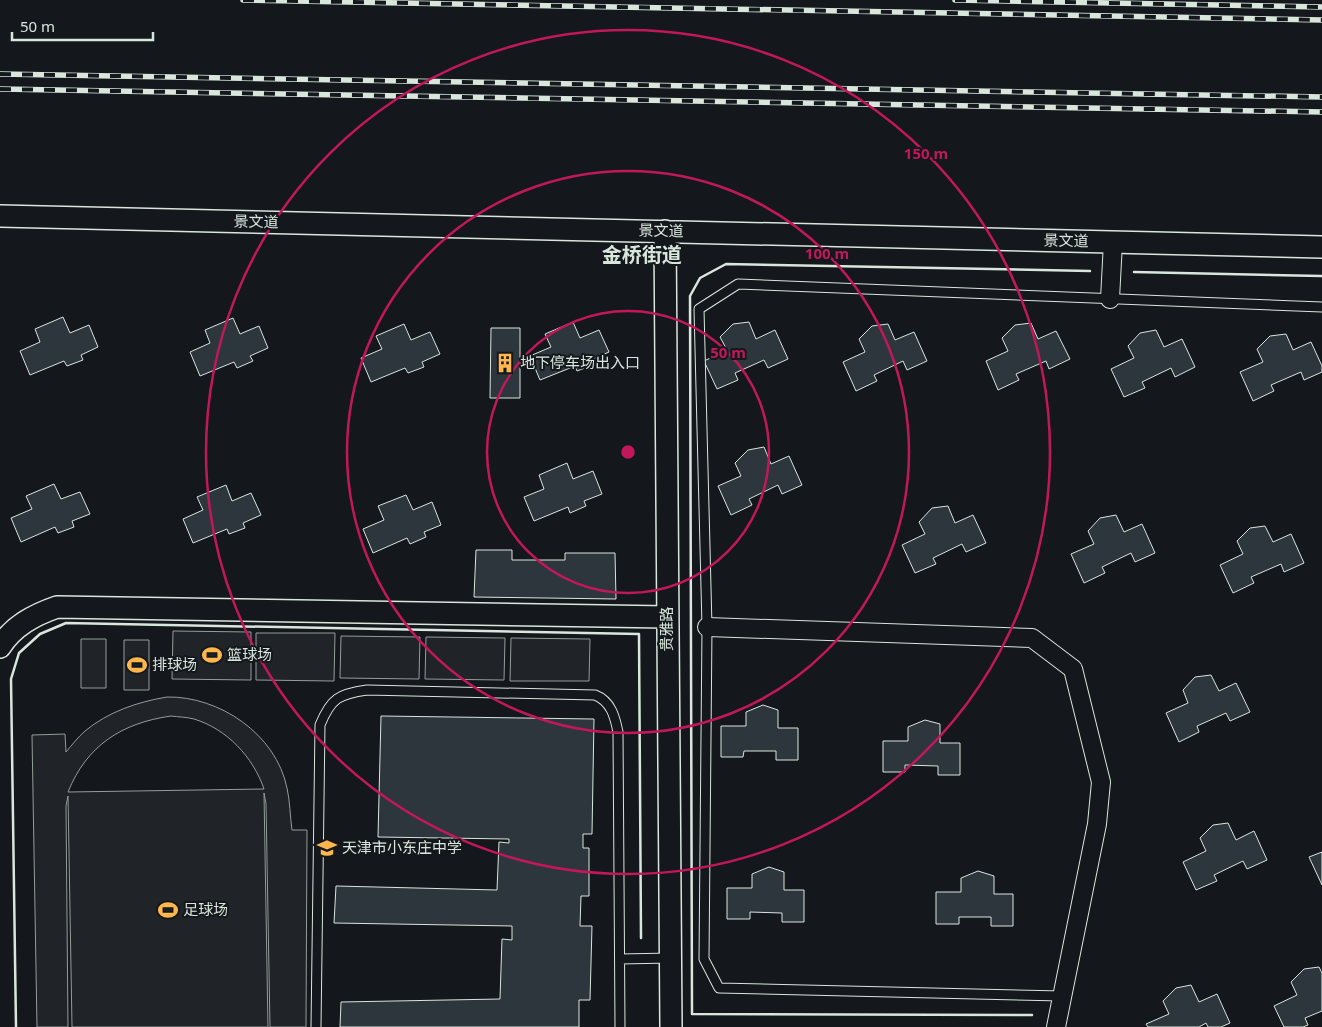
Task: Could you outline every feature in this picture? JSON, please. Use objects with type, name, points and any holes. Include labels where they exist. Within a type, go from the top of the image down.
[{"type":"street","name":"景文道","points":[[0,216],[1322,247]]},
{"type":"street","name":"贵雅路","points":[[665,231],[671,1027]]},
{"type":"street","points":[[1110,298],[1113,242]]},
{"type":"street","points":[[0,647],[17,626],[38,614],[57,607],[667,617]]},
{"type":"street","points":[[707,627],[1032,638],[1073,669],[1101,782],[1097,824],[1056,1027]]},
{"type":"lane","points":[[1062,996],[719,988],[704,959],[707,627],[699,309],[738,284],[1322,307]]},
{"type":"lane","points":[[316,1027],[320,725],[334,698],[348,692],[367,690],[595,695],[603,698],[610,707],[616,719],[618,732],[620,1027]]},
{"type":"lane","points":[[620,959],[671,958]]},
{"type":"shaded area","name":"篮球场","points":[[173,631],[251,632],[251,680],[172,679]]},
{"type":"shaded area","name":"篮球场","points":[[256,633],[335,633],[334,681],[256,680]]},
{"type":"shaded area","points":[[341,636],[420,637],[419,679],[340,678]]},
{"type":"shaded area","points":[[426,637],[505,638],[504,680],[425,679]]},
{"type":"shaded area","points":[[511,638],[590,639],[589,681],[510,681]]},
{"type":"shaded area","points":[[81,639],[106,639],[106,688],[81,688]]},
{"type":"shaded area","name":"排球场","points":[[124,640],[149,640],[149,690],[124,690]]},
{"type":"shaded area","name":"足球场","points":[[167,697],[187,698],[225,711],[258,735],[271,751],[281,769],[288,793],[292,830],[307,830],[306,1027],[270,1027],[266,804],[264,793],[268,1027],[72,1027],[68,796],[66,806],[68,1027],[37,1027],[32,735],[65,734],[66,752],[77,738],[103,718],[134,705]],"holes":[[[171,716],[191,718],[206,724],[228,737],[246,755],[264,789],[68,792],[85,761],[108,739],[137,724]]]},
{"type":"building","points":[[63,317],[70,333],[89,325],[98,347],[81,355],[83,360],[67,366],[64,361],[30,375],[20,351],[40,342],[35,329]]},
{"type":"building","points":[[233,318],[240,334],[259,326],[268,348],[250,356],[253,361],[237,368],[234,362],[200,376],[190,352],[210,343],[205,330]]},
{"type":"building","points":[[573,322],[580,338],[599,330],[609,352],[591,360],[593,365],[577,371],[575,366],[540,380],[530,356],[551,347],[545,334]]},
{"type":"building","points":[[749,322],[756,339],[775,330],[788,359],[768,368],[764,360],[735,373],[738,380],[717,389],[704,361],[727,350],[720,337],[733,324]]},
{"type":"building","points":[[1031,323],[1038,339],[1056,331],[1070,359],[1049,369],[1046,361],[1016,374],[1019,380],[998,390],[986,361],[1008,351],[1002,338],[1015,325]]},
{"type":"building","points":[[404,324],[411,340],[430,332],[440,354],[422,362],[424,367],[408,373],[405,368],[371,382],[361,358],[382,349],[376,336]]},
{"type":"building","points":[[888,324],[895,340],[914,332],[927,361],[907,370],[903,361],[874,375],[877,381],[856,391],[843,362],[865,352],[859,339],[872,326]]},
{"type":"building","name":"地下停车场出入口","points":[[491,328],[520,328],[520,398],[490,398]]},
{"type":"building","points":[[1156,330],[1164,347],[1182,339],[1195,367],[1175,377],[1171,368],[1142,382],[1145,388],[1124,397],[1111,369],[1134,358],[1128,346],[1140,333]]},
{"type":"building","points":[[1286,334],[1293,350],[1311,342],[1322,366],[1322,372],[1304,380],[1301,372],[1271,385],[1274,391],[1253,401],[1240,372],[1263,362],[1257,349],[1270,336]]},
{"type":"building","points":[[764,447],[771,464],[789,456],[802,485],[782,494],[778,485],[749,499],[752,505],[731,515],[718,486],[741,476],[735,463],[748,450]]},
{"type":"building","points":[[567,463],[573,479],[593,471],[602,494],[584,501],[586,506],[570,513],[568,507],[534,521],[524,497],[544,489],[539,475]]},
{"type":"building","points":[[54,484],[61,499],[80,492],[90,514],[72,521],[74,527],[58,533],[55,527],[21,542],[11,518],[32,509],[26,496]]},
{"type":"building","points":[[226,485],[232,501],[251,493],[261,515],[243,523],[245,528],[229,534],[227,529],[193,543],[183,519],[203,510],[197,497]]},
{"type":"building","points":[[406,495],[413,510],[432,502],[441,525],[424,532],[426,537],[410,544],[407,538],[373,553],[363,529],[384,520],[378,506]]},
{"type":"building","points":[[948,506],[955,523],[973,515],[986,543],[966,552],[962,544],[933,558],[936,564],[915,573],[902,545],[925,534],[919,522],[932,508]]},
{"type":"building","points":[[1116,515],[1124,532],[1142,524],[1155,553],[1135,562],[1131,553],[1102,567],[1105,573],[1084,583],[1071,554],[1094,544],[1088,531],[1100,518]]},
{"type":"building","points":[[1265,526],[1273,542],[1291,534],[1304,563],[1284,572],[1281,564],[1251,577],[1254,583],[1233,593],[1220,565],[1243,554],[1237,541],[1250,528]]},
{"type":"building","points":[[476,550],[512,550],[512,560],[565,560],[565,553],[615,553],[616,599],[474,597]]},
{"type":"building","points":[[1211,675],[1219,691],[1236,683],[1250,712],[1230,721],[1226,713],[1197,726],[1199,732],[1179,742],[1166,713],[1188,703],[1183,690],[1195,677]]},
{"type":"building","points":[[763,705],[778,710],[778,728],[798,728],[798,760],[776,760],[776,751],[744,751],[743,757],[721,757],[721,726],[746,726],[746,712]]},
{"type":"building","points":[[381,716],[594,719],[592,834],[583,834],[583,848],[589,848],[589,896],[581,896],[580,926],[592,926],[590,1000],[579,1000],[579,1027],[340,1027],[341,1002],[500,999],[502,939],[512,940],[512,926],[334,923],[336,886],[497,890],[499,842],[509,843],[509,839],[378,837]]},
{"type":"building","points":[[925,720],[940,724],[940,743],[960,743],[960,775],[938,775],[938,766],[905,765],[905,772],[883,772],[883,741],[908,741],[908,727]]},
{"type":"building","points":[[1228,823],[1236,840],[1254,831],[1267,860],[1247,869],[1243,861],[1214,875],[1217,881],[1196,890],[1183,862],[1206,851],[1200,838],[1213,825]]},
{"type":"building","points":[[1322,852],[1322,885],[1309,857]]},
{"type":"building","points":[[769,867],[784,872],[784,890],[804,890],[804,922],[782,922],[782,913],[750,912],[750,919],[727,919],[727,888],[752,888],[752,874]]},
{"type":"building","points":[[978,871],[994,876],[994,894],[1013,894],[1013,926],[991,926],[991,917],[959,917],[959,924],[936,924],[936,892],[961,892],[961,878]]},
{"type":"building","points":[[1319,967],[1322,973],[1322,1011],[1305,1018],[1308,1025],[1303,1027],[1284,1027],[1274,1006],[1297,995],[1291,982],[1304,969]]},
{"type":"building","points":[[1191,985],[1199,1002],[1217,994],[1230,1023],[1221,1027],[1208,1027],[1206,1023],[1199,1027],[1148,1027],[1146,1024],[1169,1014],[1163,1001],[1176,988]]},
{"type":"railway","points":[[243,0],[1322,20]]},
{"type":"railway","points":[[955,0],[1322,7]]},
{"type":"railway","points":[[0,74],[1322,97]]},
{"type":"railway","points":[[0,89],[1322,112]]},
{"type":"wall","points":[[1032,1015],[692,1014],[690,296],[700,278],[726,264],[1090,271]]},
{"type":"wall","points":[[1134,272],[1322,276]]},
{"type":"wall","points":[[16,1027],[11,679],[19,653],[40,634],[66,623],[639,634],[641,938]]},
{"type":"place","name":"地下停车场出入口","points":[[505,363]]},
{"type":"place","name":"篮球场","points":[[212,655]]},
{"type":"place","name":"排球场","points":[[137,665]]},
{"type":"place","name":"天津市小东庄中学","points":[[327,848]]},
{"type":"place","name":"足球场","points":[[168,910]]},
{"type":"district","name":"金桥街道","points":[[642,255]]}]
